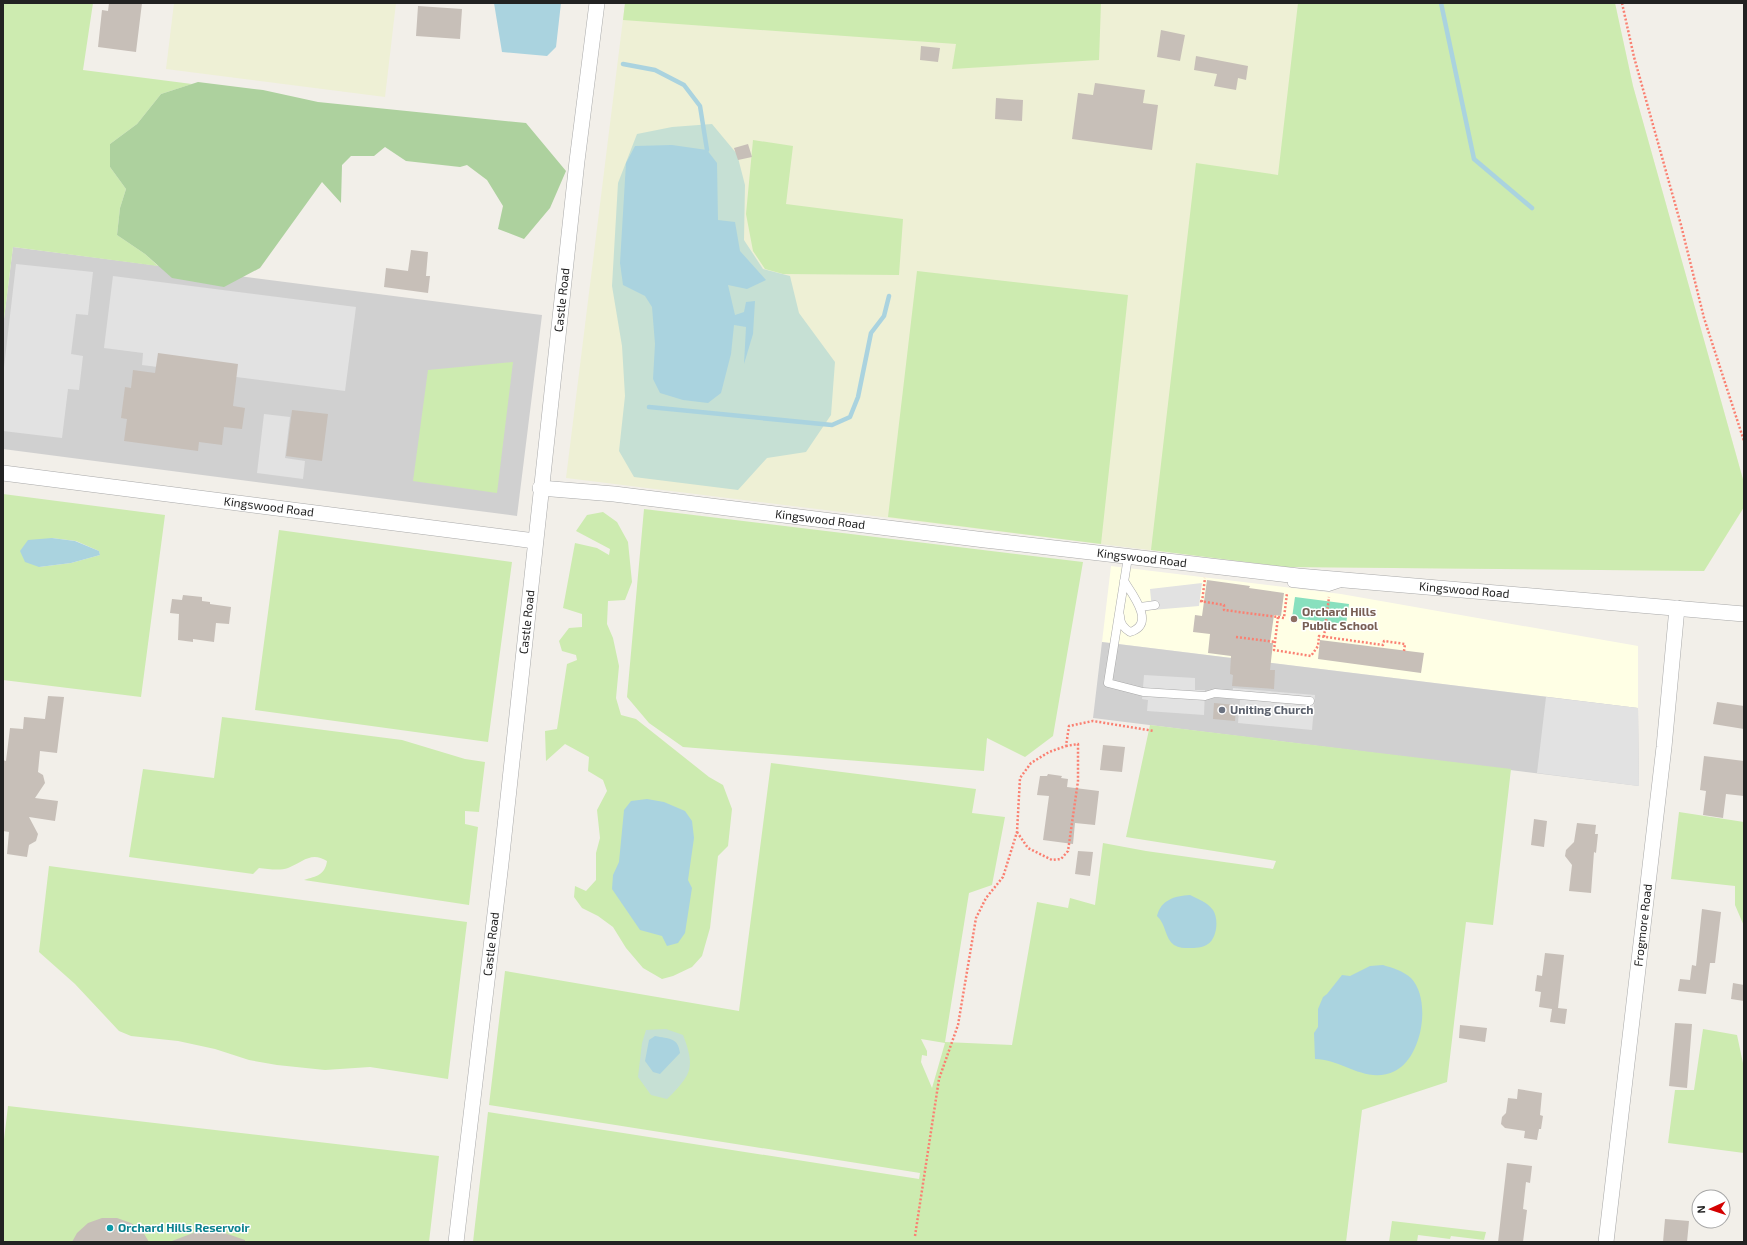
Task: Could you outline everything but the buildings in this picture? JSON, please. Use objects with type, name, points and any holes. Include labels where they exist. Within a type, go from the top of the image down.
[{"type":"street","name":"Castle Road","points":[[456,1242],[501,863],[540,488],[577,161],[597,3]]},
{"type":"street","name":"Kingswood Road","points":[[3,473],[535,542]]},
{"type":"street","name":"Kingswood Road","points":[[540,488],[614,494],[1128,557],[1350,581],[1744,614]]},
{"type":"street","name":"Frogmore Road","points":[[1606,1242],[1664,747],[1677,608]]},
{"type":"lane","points":[[1128,557],[1108,683],[1143,692],[1205,696],[1216,693],[1310,701]]},
{"type":"lane","points":[[1120,608],[1120,622],[1124,628],[1130,632],[1137,630],[1142,624],[1140,607],[1124,581]]},
{"type":"lane","points":[[1140,607],[1155,605]]},
{"type":"path","points":[[1622,3],[1634,56],[1681,225],[1704,318],[1744,441]]},
{"type":"path","points":[[1205,577],[1201,602],[1224,605],[1224,610],[1284,618],[1287,591]]},
{"type":"path","points":[[1324,637],[1330,593]]},
{"type":"path","points":[[1278,617],[1274,650],[1310,656],[1318,646],[1319,636],[1383,645],[1384,641],[1406,644],[1404,651]]},
{"type":"path","points":[[1236,637],[1275,642]]},
{"type":"path","points":[[1066,746],[1069,726],[1093,721],[1154,730]]},
{"type":"path","points":[[915,1236],[939,1079],[958,1025],[976,918],[986,898],[1003,877],[1017,832],[1020,778],[1031,763],[1049,752],[1066,746],[1078,744],[1078,781],[1068,851],[1061,859],[1052,860],[1028,848],[1017,832]]},
{"type":"shaded area","points":[[174,3],[396,3],[385,97],[166,69]]},
{"type":"shaded area","points":[[625,3],[1615,3],[1633,86],[1744,483],[1744,507],[1704,571],[1287,567],[566,478]]},
{"type":"shaded area","points":[[712,124],[737,154],[745,185],[744,240],[763,269],[790,276],[799,313],[835,362],[831,415],[806,452],[767,458],[738,490],[634,477],[619,451],[625,396],[622,346],[612,286],[618,183],[637,134],[672,127]]},
{"type":"shaded area","points":[[13,247],[542,315],[517,516],[3,449],[3,327]]},
{"type":"shaded area","points":[[16,264],[93,272],[88,315],[76,314],[71,354],[83,356],[79,390],[68,389],[62,438],[3,431],[3,376]]},
{"type":"shaded area","points":[[113,276],[356,307],[345,391],[142,365],[143,353],[104,348]]},
{"type":"shaded area","points":[[264,414],[290,417],[285,458],[305,461],[303,479],[257,473]]},
{"type":"shaded area","name":"Orchard Hills Public School","points":[[1111,566],[1341,594],[1638,646],[1638,708],[1102,642]]},
{"type":"shaded area","points":[[1202,583],[1199,606],[1152,610],[1150,589]]},
{"type":"shaded area","points":[[1102,642],[1638,708],[1639,786],[1093,718]]},
{"type":"shaded area","points":[[1144,675],[1195,678],[1195,690],[1205,690],[1204,715],[1147,711],[1148,700],[1142,699]]},
{"type":"shaded area","points":[[1233,688],[1315,695],[1312,730],[1238,723],[1240,700],[1232,699]]},
{"type":"shaded area","points":[[1546,697],[1638,708],[1639,786],[1537,773]]},
{"type":"shaded area","points":[[666,1029],[683,1035],[687,1046],[690,1063],[686,1077],[667,1099],[651,1095],[638,1077],[642,1043],[646,1030]]},
{"type":"green space","points":[[3,3],[93,3],[83,70],[192,84],[161,94],[137,124],[110,144],[110,167],[126,189],[120,208],[117,235],[145,254],[158,266],[13,247],[3,327]]},
{"type":"green space","points":[[625,3],[1101,3],[1099,60],[952,69],[956,44],[623,20]]},
{"type":"green space","points":[[1298,3],[1615,3],[1633,86],[1744,483],[1744,507],[1704,571],[1287,567],[1151,550],[1196,163],[1278,175]]},
{"type":"green space","points":[[198,82],[263,90],[318,102],[526,123],[566,171],[550,208],[524,239],[498,229],[503,206],[487,180],[467,165],[460,167],[406,161],[385,147],[374,156],[351,156],[342,165],[341,203],[322,182],[260,268],[224,287],[172,278],[145,254],[117,235],[120,208],[126,189],[110,167],[110,144],[137,124],[161,94]]},
{"type":"green space","points":[[753,140],[793,146],[786,204],[903,219],[899,275],[783,274],[765,269],[753,251],[746,214]]},
{"type":"green space","points":[[917,271],[1128,295],[1101,544],[888,517]]},
{"type":"green space","points":[[513,362],[497,493],[413,481],[428,370]]},
{"type":"green space","points":[[3,494],[165,515],[141,697],[3,680]],"holes":[[[52,538],[76,541],[99,551],[100,555],[71,563],[39,567]]]},
{"type":"green space","points":[[644,509],[1083,562],[1053,736],[1025,757],[987,738],[984,771],[683,747],[649,723],[627,697]]},
{"type":"green space","points":[[603,512],[617,522],[628,542],[632,582],[625,600],[608,601],[607,624],[613,638],[619,666],[616,698],[621,715],[636,719],[709,777],[723,785],[732,809],[728,846],[718,856],[710,928],[702,956],[692,967],[673,976],[662,979],[643,968],[626,948],[613,927],[598,916],[582,908],[574,897],[575,886],[586,891],[596,880],[596,853],[600,838],[597,810],[607,791],[603,780],[588,771],[589,757],[565,744],[546,761],[545,731],[557,729],[567,664],[577,660],[576,655],[562,651],[559,641],[569,628],[582,627],[582,614],[563,608],[575,543],[597,548],[609,555],[610,549],[576,531],[587,515]]},
{"type":"green space","points":[[279,530],[512,562],[488,742],[255,710]]},
{"type":"green space","points":[[1295,597],[1349,604],[1346,624],[1292,618]]},
{"type":"green space","points":[[222,717],[402,740],[465,759],[485,762],[479,812],[465,811],[465,824],[478,827],[469,905],[304,880],[320,874],[326,866],[327,861],[316,857],[307,858],[285,869],[274,870],[259,868],[253,874],[129,857],[143,769],[214,778]]},
{"type":"green space","points":[[1150,725],[1511,769],[1493,925],[1466,922],[1447,1082],[1362,1110],[1346,1242],[473,1242],[488,1112],[919,1179],[920,1173],[489,1105],[505,971],[739,1011],[771,763],[976,789],[972,813],[1005,817],[992,885],[969,893],[945,1042],[1012,1045],[1037,902],[1068,908],[1070,898],[1095,905],[1103,843],[1146,851],[1273,869],[1276,861],[1126,837]],"holes":[[[921,1039],[945,1043],[932,1088],[921,1062],[922,1055],[927,1056],[927,1051]]]},
{"type":"green space","points":[[1679,812],[1744,822],[1744,926],[1735,905],[1735,886],[1671,879]]},
{"type":"green space","points":[[49,866],[467,922],[448,1079],[370,1067],[325,1070],[277,1065],[249,1060],[215,1049],[178,1041],[131,1036],[119,1031],[75,984],[39,952]]},
{"type":"green space","points":[[1703,1029],[1737,1035],[1744,1068],[1744,1153],[1668,1143],[1675,1090],[1694,1090]]},
{"type":"green space","points":[[8,1106],[439,1156],[429,1242],[3,1242],[3,1148]]},
{"type":"green space","points":[[1392,1221],[1486,1232],[1484,1240],[1451,1236],[1450,1239],[1418,1235],[1417,1242],[1389,1242]]},
{"type":"water","points":[[494,3],[561,3],[556,47],[547,56],[502,52]]},
{"type":"water","points":[[672,145],[707,150],[717,163],[718,220],[735,222],[740,251],[766,280],[747,289],[728,285],[735,315],[744,312],[746,302],[755,301],[753,334],[744,364],[746,327],[734,325],[731,354],[721,393],[708,403],[683,400],[660,393],[653,379],[655,344],[652,307],[645,296],[623,285],[620,263],[626,163],[635,146]]},
{"type":"water","points":[[52,538],[75,541],[99,551],[100,555],[71,563],[39,567],[25,562],[20,551],[28,540]]},
{"type":"water","points":[[647,799],[664,802],[685,811],[692,821],[694,838],[688,880],[692,888],[685,933],[678,943],[667,946],[662,936],[640,930],[612,889],[613,875],[619,862],[624,810],[631,801]]},
{"type":"water","points":[[1190,895],[1211,907],[1216,918],[1216,928],[1211,941],[1206,945],[1196,948],[1182,948],[1171,942],[1160,919],[1157,916],[1162,906],[1169,900],[1179,896]]},
{"type":"water","points":[[1383,965],[1398,970],[1411,978],[1417,988],[1421,1000],[1421,1028],[1412,1054],[1404,1064],[1395,1071],[1384,1075],[1364,1073],[1325,1060],[1315,1059],[1314,1033],[1318,1027],[1318,1009],[1323,997],[1342,975],[1350,976],[1370,966]]},
{"type":"water","points":[[655,1036],[669,1038],[675,1041],[680,1053],[660,1074],[653,1072],[645,1061],[649,1040]]},
{"type":"waterway","points":[[1441,3],[1474,159],[1532,208]]},
{"type":"waterway","points":[[623,64],[655,70],[684,85],[700,106],[707,150]]},
{"type":"waterway","points":[[649,407],[832,425],[850,417],[858,397],[871,333],[884,316],[889,296]]},
{"type":"place","name":"Orchard Hills Public School","points":[[1294,619]]},
{"type":"place","name":"Uniting Church","points":[[1222,710]]},
{"type":"place","name":"Orchard Hills Reservoir","points":[[110,1228]]}]
